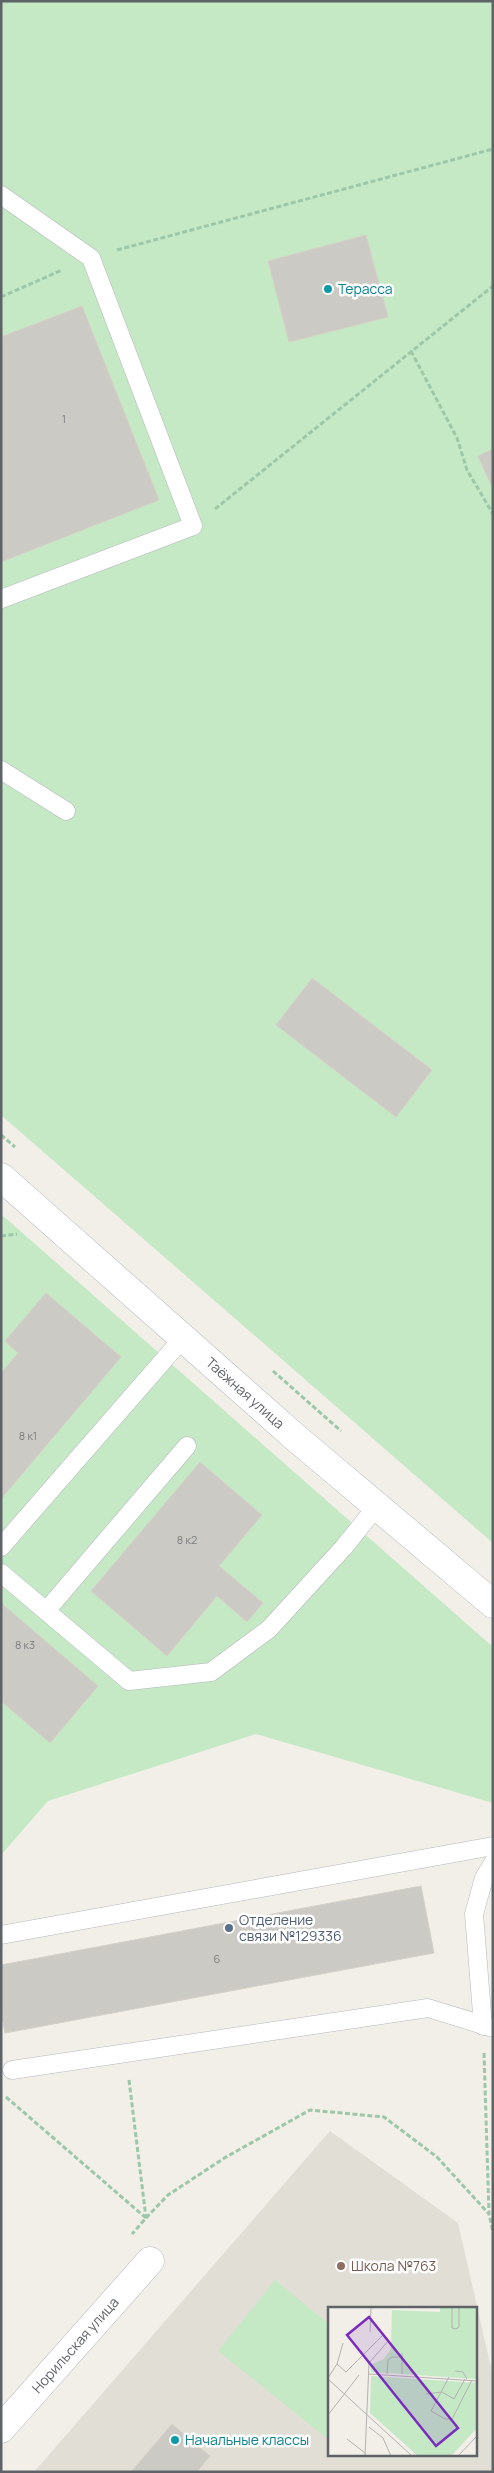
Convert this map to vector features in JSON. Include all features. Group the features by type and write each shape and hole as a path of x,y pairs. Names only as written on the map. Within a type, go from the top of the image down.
{"street":[{"name":"Таёжная улица","path":"1,1176 183,1338 493,1604"},
{"name":"Норильская улица","path":"1,2428 150,2261"}],"lane":[{"path":"1,195 91,258 193,526 1,599"},
{"path":"1,770 66,811"},
{"path":"1,1546 183,1338"},
{"path":"46,1611 187,1446"},
{"path":"1,1573 129,1681 211,1672 269,1629 344,1547 377,1506"},
{"path":"1,1935 493,1846"},
{"path":"12,2070 428,2008 488,2027 474,1914 484,1878 493,1863"}],"path":[{"path":"1,297 91,258 493,150"},
{"path":"193,526 493,286"},
{"path":"411,351 457,438 467,470 493,514"},
{"path":"488,2027 489,2214 493,2232"},
{"path":"125,2053 146,2218"},
{"path":"1,2093 146,2218"},
{"path":"126,2240 168,2195 226,2157 310,2110 384,2116 437,2157 489,2214"}],"shaded area":[{"name":"Школа №763","path":"330,2131 458,2223 493,2376 493,2472 34,2472"}],"green space":[{"path":"1,1 493,1 493,1543 1,1115"},
{"path":"1,1214 493,1647 493,1803 256,1734 48,1801 1,1855"},
{"path":"275,2280 328,2323 328,2439 218,2351"}],"building":[{"name":"Терасса","path":"366,235 388,317 289,342 268,261"},
{"path":"82,306 159,500 1,562 1,337"},
{"path":"493,449 493,484 491,485 478,456"},
{"path":"312,978 432,1070 396,1117 276,1025"},
{"path":"46,1293 121,1357 1,1499 1,1373 18,1353 5,1341"},
{"path":"200,1462 262,1515 219,1566 263,1603 247,1622 217,1596 167,1656 91,1591"},
{"path":"1,1603 98,1686 50,1743 1,1701"},
{"path":"421,1886 434,1953 5,2033 1,2011 1,1965"},
{"name":"Начальные классы","path":"172,2424 210,2456 197,2472 131,2472"}],"place":[{"name":"Терасса","path":"328,289"},
{"name":"Отделение связи №129336","path":"229,1928"},
{"name":"Школа №763","path":"341,2266"},
{"name":"Начальные классы","path":"175,2440"}]}
